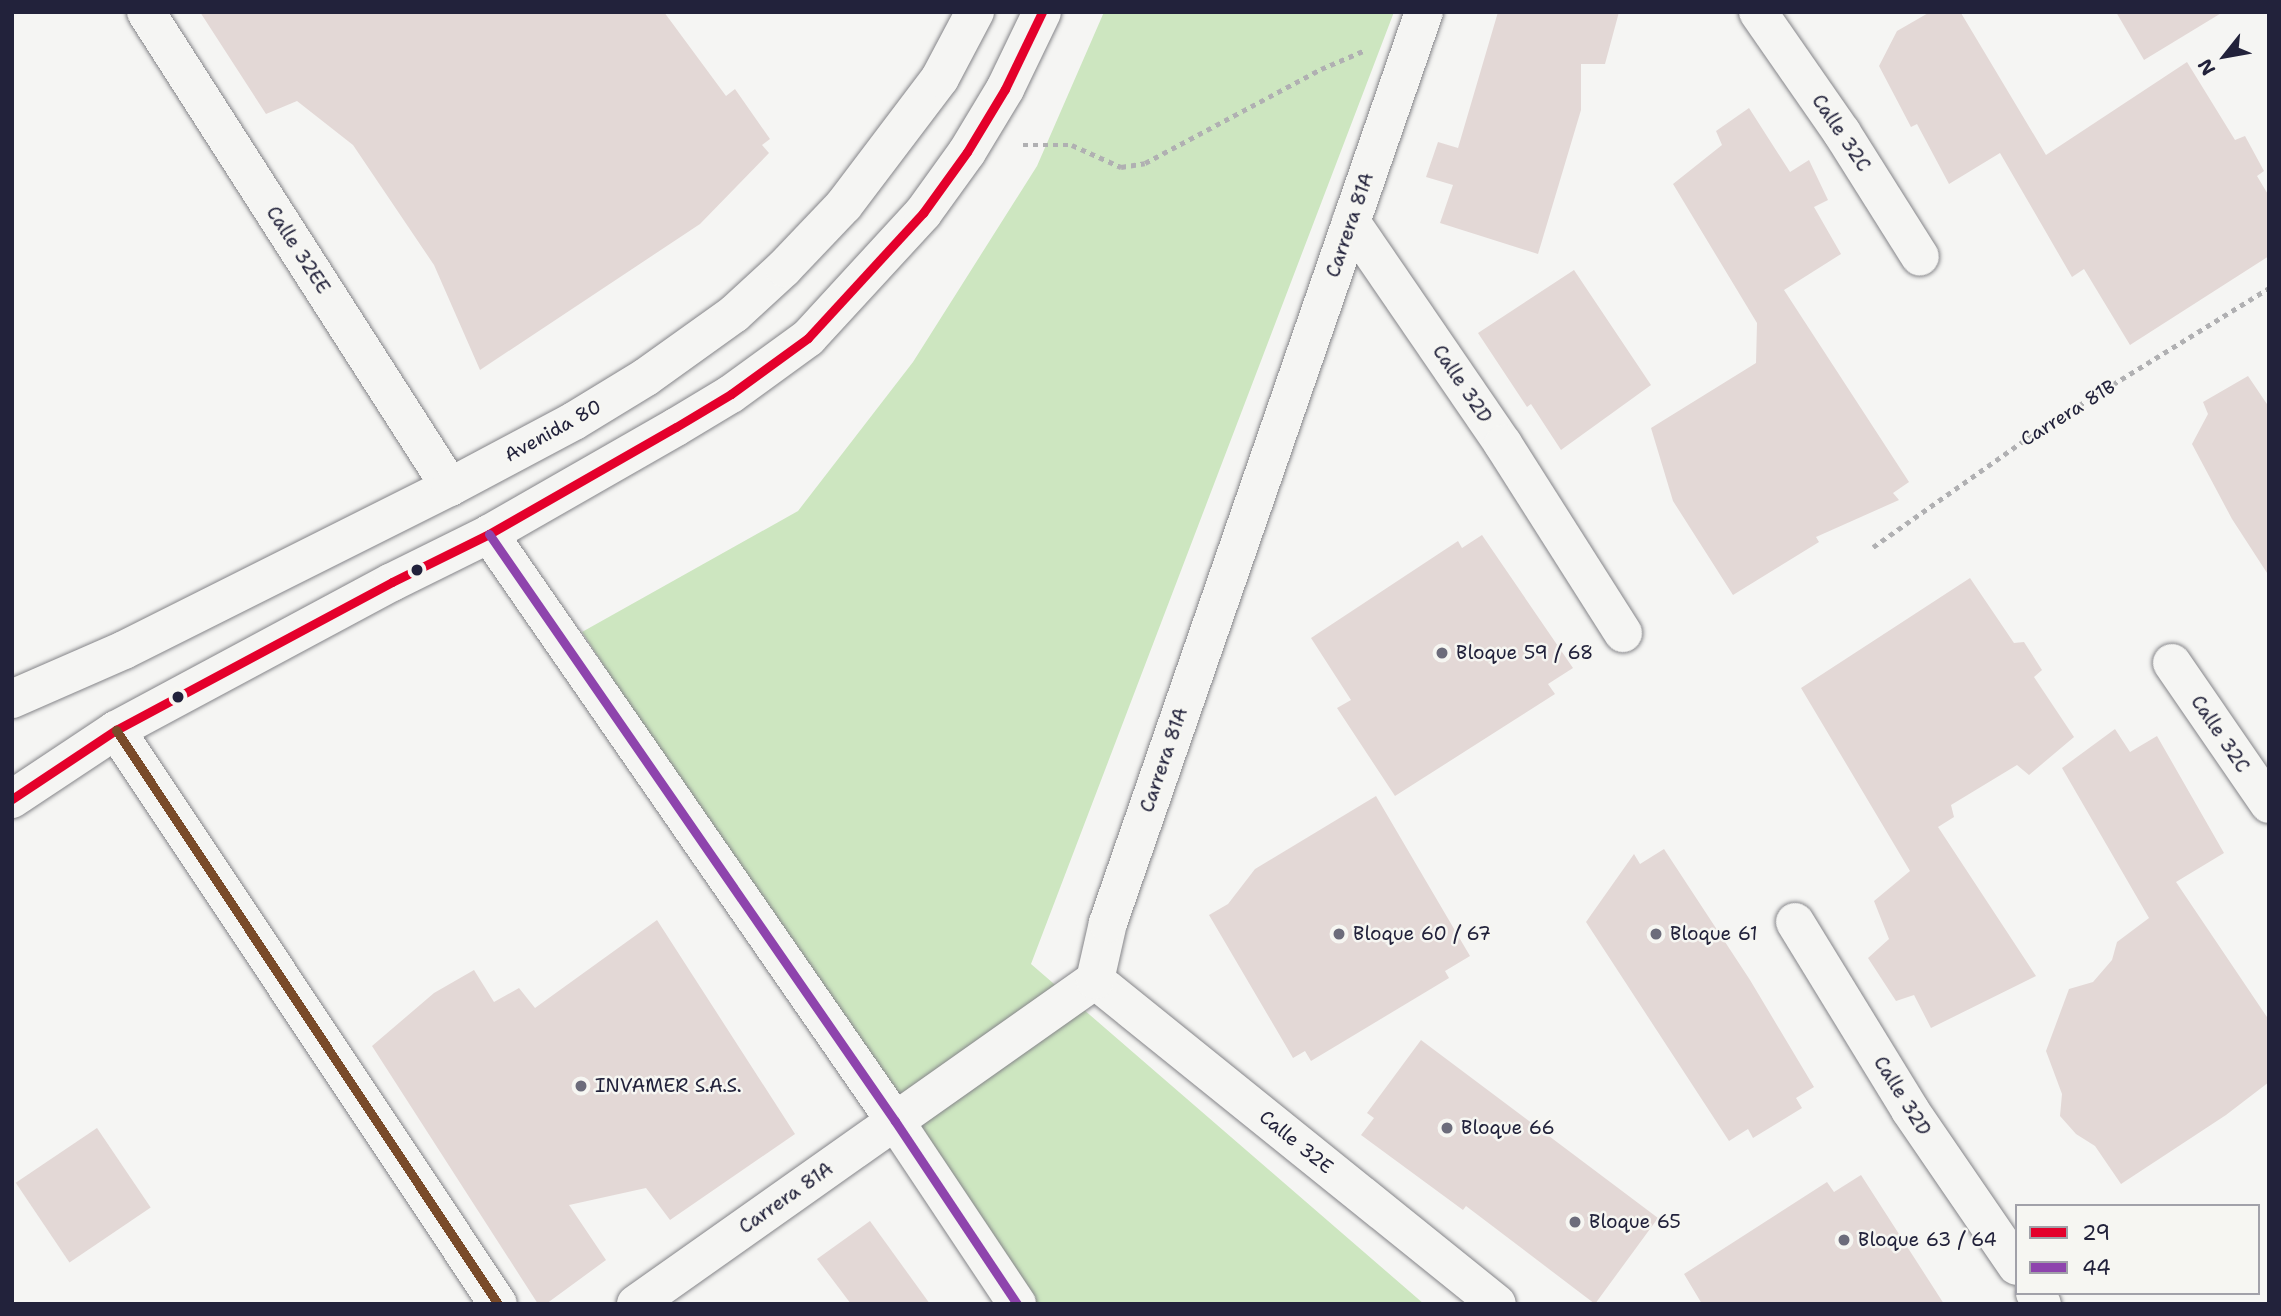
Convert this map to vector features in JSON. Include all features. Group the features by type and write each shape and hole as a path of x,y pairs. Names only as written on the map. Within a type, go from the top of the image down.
{"street":[{"name":"Calle 32EE","path":"146,12 450,487"},
{"name":"Avenida 80","path":"12,699 124,650 450,487 573,421 636,383 744,304 784,268 844,205 940,78 975,12"},
{"path":"12,799 116,730 392,582 489,534 732,394 808,338 931,203 967,152 1005,89 1042,12"},
{"name":"Calle 32C","path":"1758,12 1842,133 1920,257"},
{"name":"Carrera 81A","path":"636,1304 1095,980 1108,923 1422,20"},
{"name":"Calle 32D","path":"1351,222 1503,444 1567,550 1623,633"},
{"path":"489,534 895,1121 1017,1304"},
{"name":"Calle 32C","path":"2172,663 2269,804"},
{"path":"116,730 498,1304"},
{"name":"Calle 32D","path":"1795,922 1910,1110 2015,1263"},
{"name":"Calle 32E","path":"1095,980 1497,1304"}],"path":[{"path":"1011,145 1072,145 1121,167 1146,163 1321,69 1422,20"},
{"name":"Carrera 81B","path":"1873,547 2036,432 2269,288"}],"green space":[{"path":"1104,12 1394,12 1031,964 1424,1304 1022,1304 918,1152 582,632 798,511 913,362 1037,166"}],"building":[{"path":"200,12 664,12 726,96 735,89 770,139 762,145 769,153 700,224 480,370 434,265 353,145 297,101 266,114"},
{"path":"1498,12 1619,12 1605,64 1581,64 1581,110 1538,254 1440,223 1453,185 1426,177 1438,142 1458,148"},
{"path":"1930,12 1961,13 2046,155 2187,62 2235,140 2245,136 2264,171 2257,176 2269,196 2269,256 2130,345 2084,269 2072,277 2000,153 1949,184 1917,124 1911,127 1879,66 1897,31"},
{"path":"2116,12 2223,12 2144,60"},
{"path":"1749,108 1790,172 1809,160 1828,200 1814,207 1841,254 1784,290 1909,482 1893,493 1899,500 1816,537 1819,542 1733,595 1673,501 1651,428 1756,363 1757,323 1673,184 1722,145 1716,131"},
{"path":"1574,270 1651,385 1561,450 1531,404 1527,407 1478,333"},
{"path":"2248,376 2269,407 2269,576 2232,519 2192,444 2208,414 2203,402"},
{"name":"Bloque 59 / 68","path":"1482,535 1573,668 1548,684 1555,694 1395,796 1337,708 1351,700 1311,638 1458,541 1462,548"},
{"path":"1970,578 2014,643 2024,642 2042,670 2034,677 2074,737 2029,775 2017,765 1951,805 1954,817 1938,827 2036,976 1931,1028 1914,995 1896,1001 1868,958 1889,939 1874,901 1910,871 1801,688"},
{"path":"2115,729 2130,752 2157,736 2224,853 2176,882 2269,1020 2269,1082 2226,1115 2121,1184 2095,1146 2076,1134 2060,1116 2062,1094 2046,1051 2069,989 2093,982 2112,960 2117,942 2149,918 2062,768"},
{"name":"Bloque 60 / 67","path":"1376,796 1470,956 1445,971 1449,978 1311,1061 1305,1051 1293,1058 1209,915 1228,904 1255,869"},
{"path":"1664,849 1750,980 1814,1087 1796,1098 1802,1108 1753,1138 1748,1129 1729,1141 1586,922 1634,854 1640,864"},
{"name":"INVAMER S.A.S.","path":"657,920 795,1134 670,1220 646,1188 569,1205 606,1260 546,1304 538,1304 372,1046 434,993 474,970 494,1002 519,988 535,1008"},
{"path":"1421,1040 1658,1218 1595,1304 1466,1206 1463,1210 1361,1135 1374,1118 1367,1113"},
{"path":"97,1128 151,1208 69,1262 16,1183"},
{"name":"Bloque 63 / 64","path":"1861,1175 1944,1304 1702,1304 1684,1274 1827,1182 1834,1192"},
{"path":"870,1221 930,1304 851,1304 817,1259"}],"transit line":[{"name":"29","path":"12,799 116,730 392,582 489,534 676,427 731,394 808,338 923,213 967,152 1005,89 1042,12"},
{"name":"44","path":"489,534 895,1121 1017,1304"},
{"path":"116,730 498,1304"}],"place":[{"name":"Bloque 59 / 68","path":"1442,653"},
{"name":"Bloque 60 / 67","path":"1339,934"},
{"name":"Bloque 61","path":"1656,934"},
{"name":"INVAMER S.A.S.","path":"581,1086"},
{"name":"Bloque 66","path":"1447,1128"},
{"name":"Bloque 65","path":"1575,1222"},
{"name":"Bloque 63 / 64","path":"1844,1240"}]}
